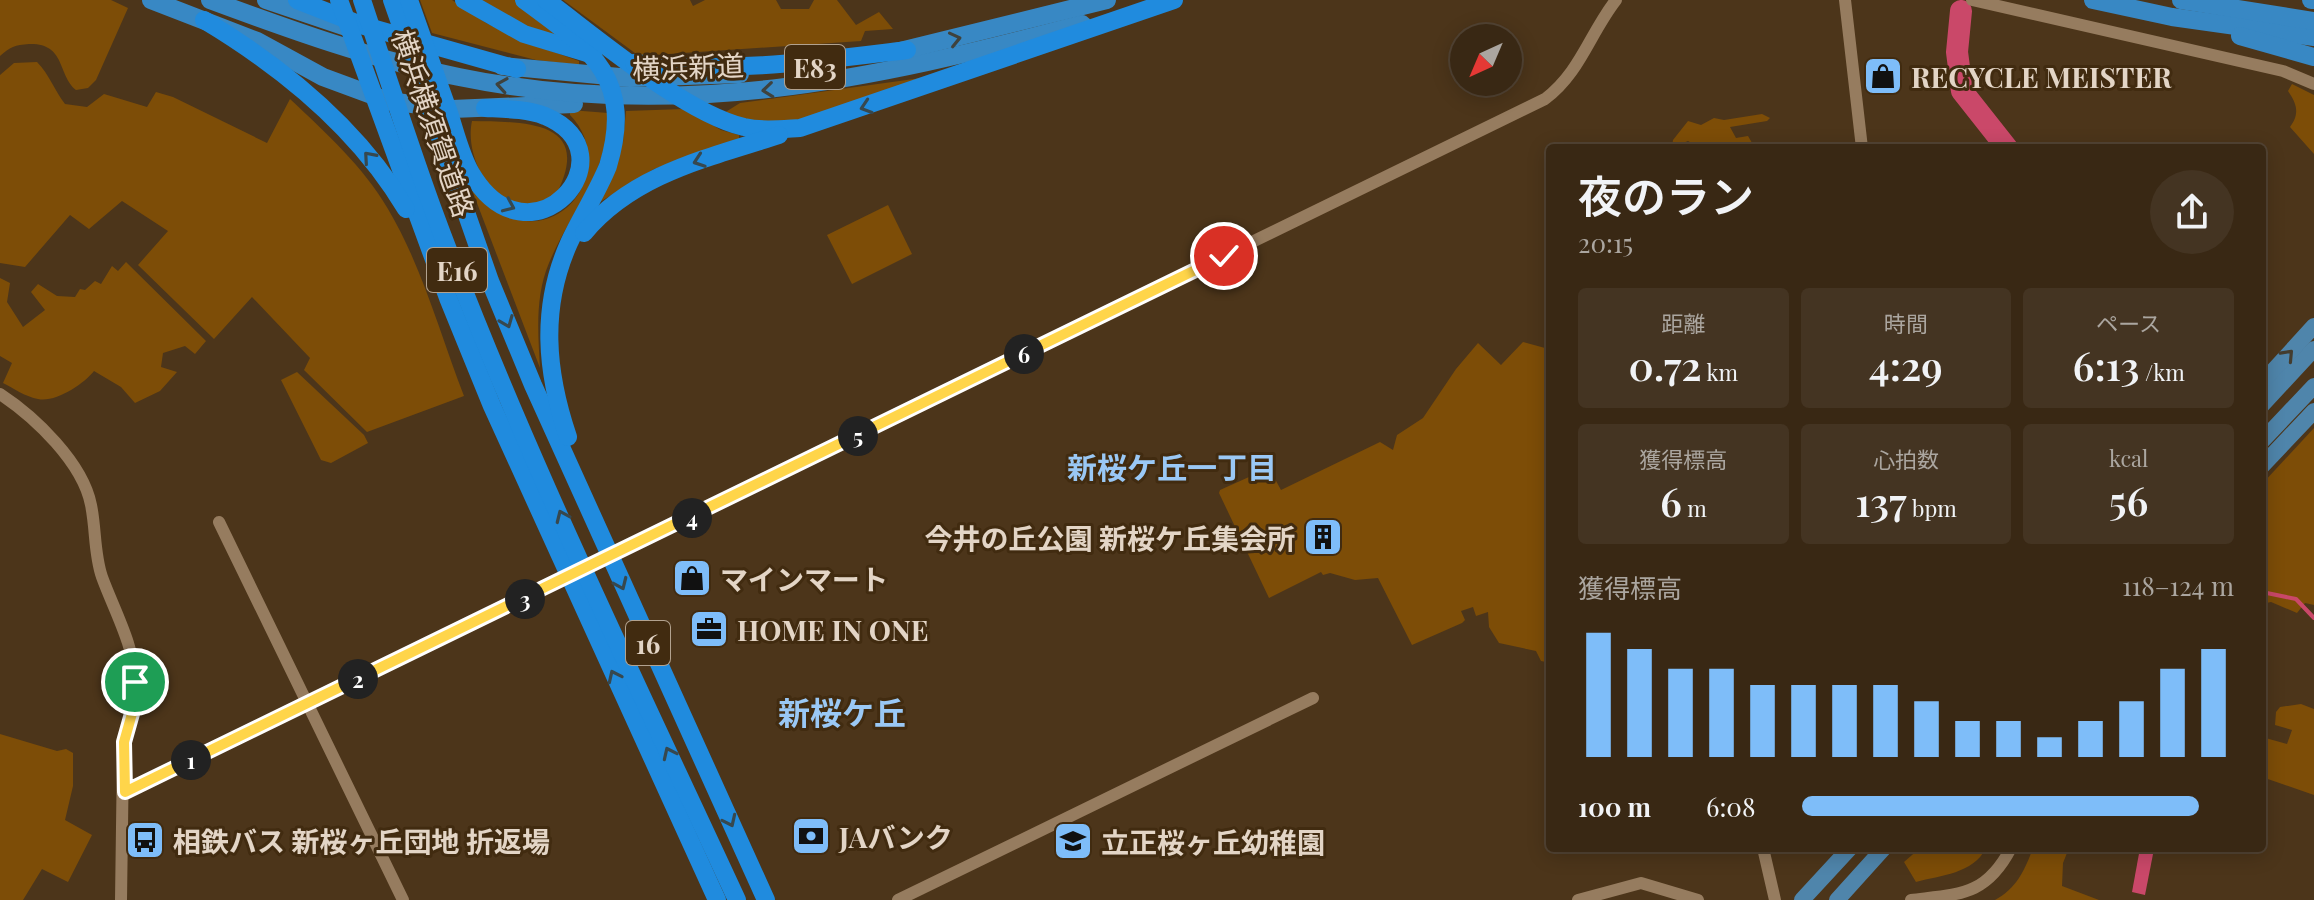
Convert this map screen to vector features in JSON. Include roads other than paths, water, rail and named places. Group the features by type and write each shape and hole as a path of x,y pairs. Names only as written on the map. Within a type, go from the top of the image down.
{"highway":[{"path":"151,0 257,41 323,77 388,101 452,109 692,96"},
{"name":"横浜新道","path":"210,0 329,41 458,77 590,95 692,96 815,85 912,67 1173,0"},
{"name":"横浜新道","path":"266,0 417,48 517,69 630,78 690,77 816,66 907,50 1107,0"},
{"path":"297,0 361,25 517,69"},
{"path":"339,0 448,298 535,500 717,900"},
{"name":"横浜横須賀道路","path":"362,0 433,208 510,397"},
{"name":"横浜横須賀道路","path":"392,0 440,145 490,281 533,385"},
{"path":"409,0 471,173 481,185 512,209 534,213 557,206 573,189 581,159 568,132 553,120 536,113 485,108"},
{"path":"464,0 524,34 572,51 656,66 757,66 907,50"},
{"path":"524,0 582,43 607,75 617,109 614,148 608,166 558,269 549,311 547,344 551,375 589,512"},
{"path":"546,0 670,90 726,121 760,130 800,128"},
{"path":"558,269 595,220 625,194 694,162 1173,0"},
{"path":"2093,0 2314,21"},
{"path":"2176,8 2314,37"},
{"path":"2176,8 2314,57"},
{"path":"204,20 259,52 343,127 396,192 448,298"},
{"path":"433,208 535,500"},
{"name":"16","path":"533,385 766,900"},
{"name":"16","path":"510,397 737,900"}],"main road":[{"path":"2266,379 2314,326"},
{"path":"2266,401 2314,349"},
{"path":"2266,437 2314,386"},
{"path":"2266,462 2314,411"},
{"path":"1802,900 1846,852"},
{"path":"1837,900 1881,852"}],"street":[{"path":"125,792 1545,99 1572,74 1601,18 1616,0"},
{"path":"1845,0 1862,144"},
{"path":"1975,1 2283,71 2314,84"},
{"path":"0,394 32,419 73,465 88,492 97,561 132,662 135,682 133,710 124,742 121,900"},
{"path":"219,522 403,900"},
{"path":"898,900 1313,698"},
{"path":"1764,852 1775,900"},
{"path":"1911,900 1964,893 1995,875 2009,852"},
{"path":"1578,900 1641,883 1698,900"}],"waterway":[{"path":"1961,11 1957,52 1962,91 2004,144"},
{"path":"2266,593 2296,599 2314,618"}],"place":[{"name":"RECYCLE MEISTER","path":"1883,76"},
{"name":"今井の丘公園 新桜ケ丘集会所","path":"1323,537"},
{"name":"マインマート","path":"692,578"},
{"name":"HOME IN ONE","path":"709,629"},
{"name":"JAバンク","path":"811,836"},
{"name":"相鉄バス 新桜ヶ丘団地 折返場","path":"145,840"},
{"name":"立正桜ヶ丘幼稚園","path":"1073,841"}],"district":[{"name":"新桜ケ丘一丁目","path":"1172,467"},
{"name":"新桜ケ丘","path":"842,711"}]}
